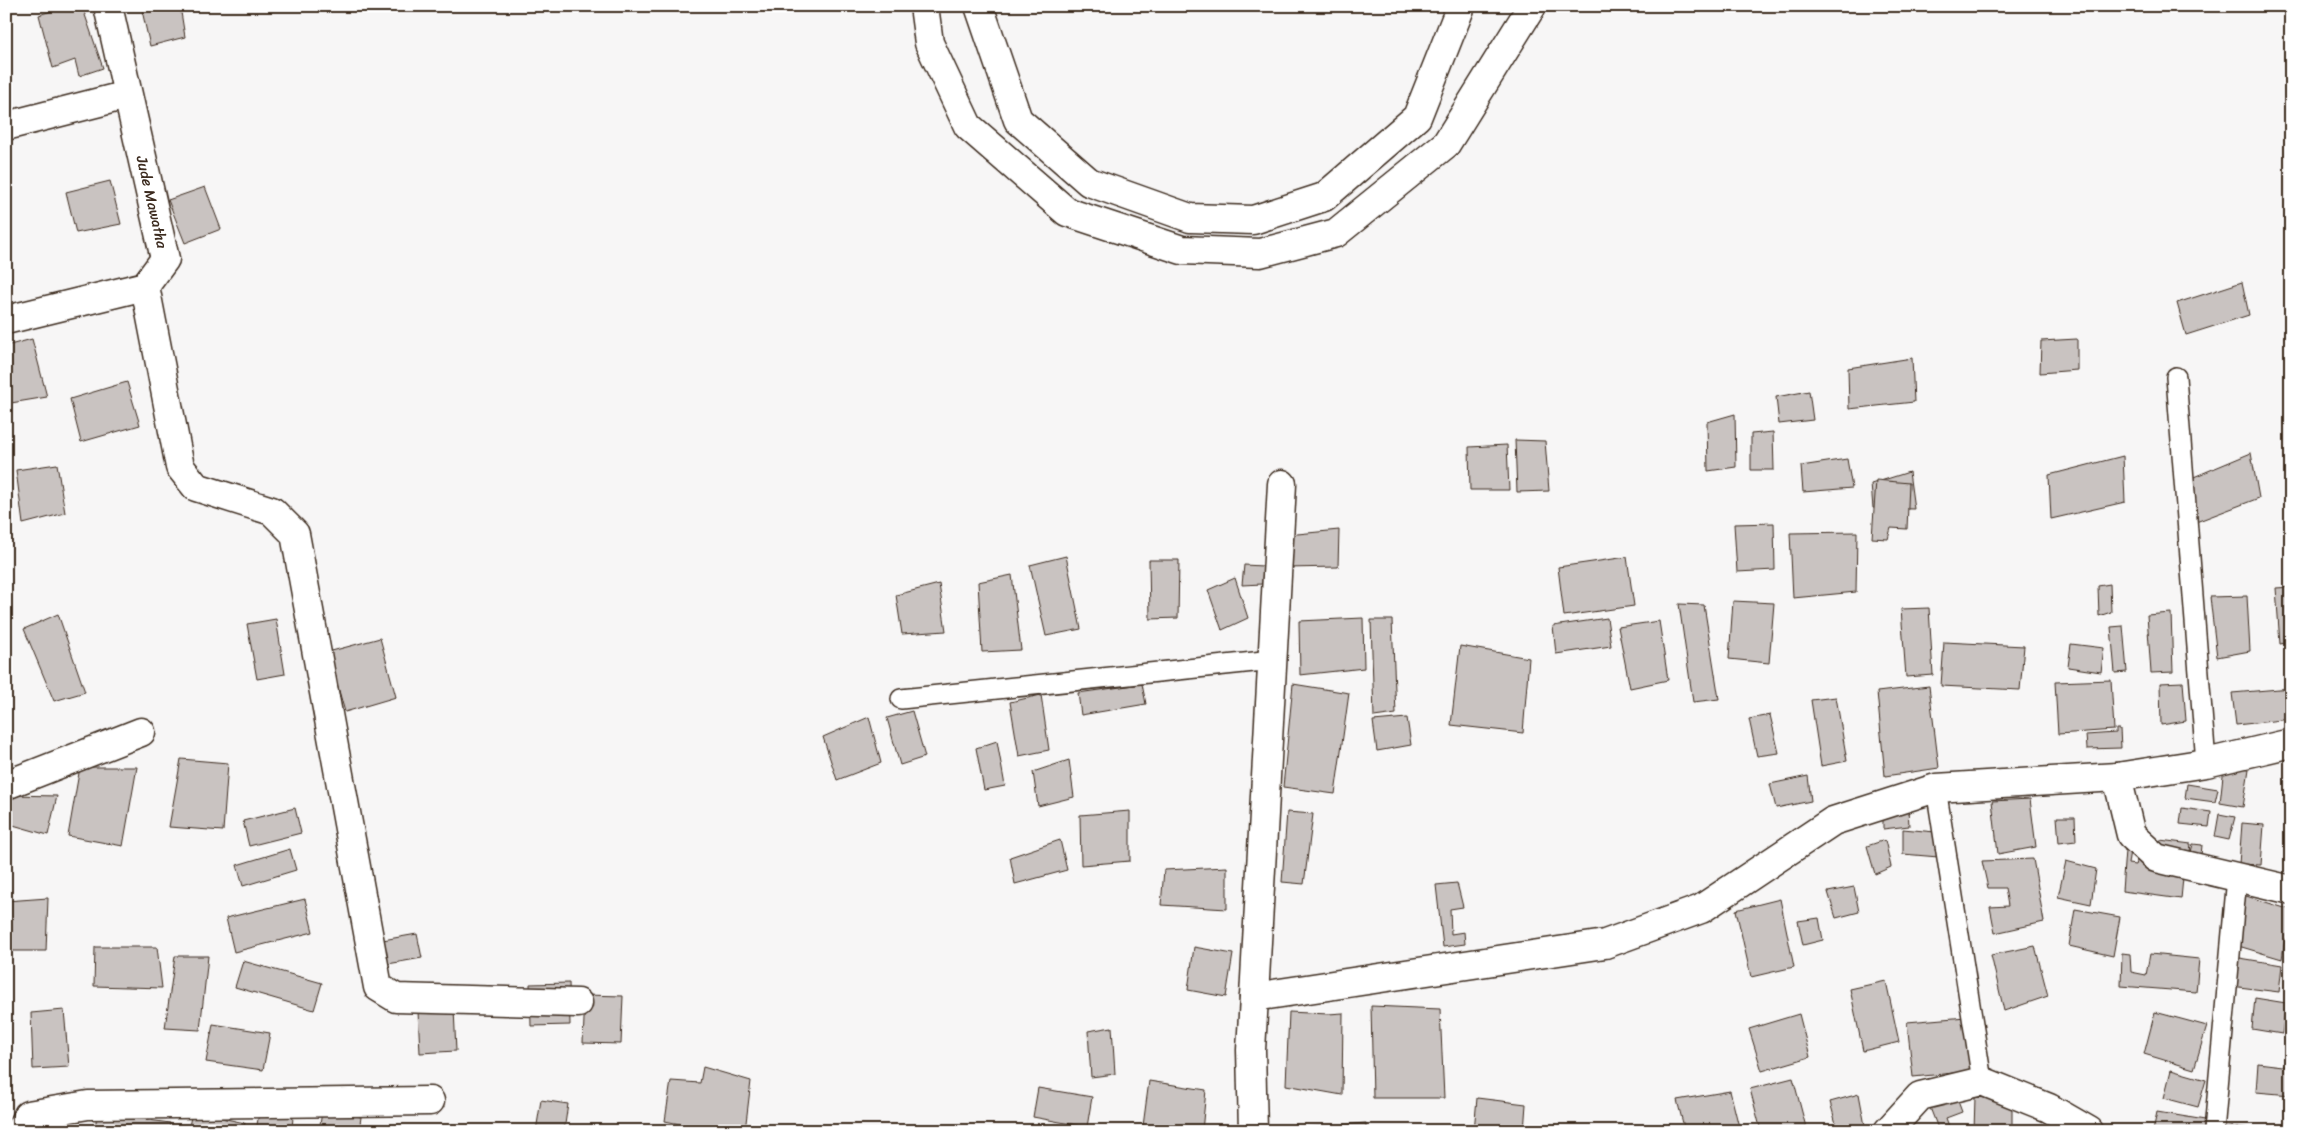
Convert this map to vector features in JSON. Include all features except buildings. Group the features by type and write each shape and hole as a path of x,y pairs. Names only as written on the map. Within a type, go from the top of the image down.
{"main road":[{"name":"Jude Mawatha","path":"108,6 165,259 145,286"},
{"path":"924,6 929,43 968,126 1068,212 1182,250 1260,253 1336,233 1446,144 1532,6"},
{"path":"980,12 1018,120 1089,182 1190,218 1253,220 1324,197 1417,116 1461,6"},
{"path":"6,126 127,94"},
{"path":"6,320 145,286 180,467 196,486 272,511 296,534 378,987 396,998 578,1002"},
{"path":"1253,1131 1251,1050 1282,484"},
{"path":"6,785 141,732"},
{"path":"1254,997 1605,944 1701,909 1833,821 1936,788 2116,778 2206,763 2291,743"},
{"path":"2116,778 2131,835 2156,858 2291,890"},
{"path":"1888,1131 1920,1096 1982,1081 2048,1108 2089,1131"},
{"path":"19,1131 28,1115 88,1105 430,1101"}],"lane":[{"path":"2176,377 2206,763"},
{"path":"901,699 1273,660"},
{"path":"1936,788 1982,1081"},
{"path":"2214,1131 2238,877"}]}
